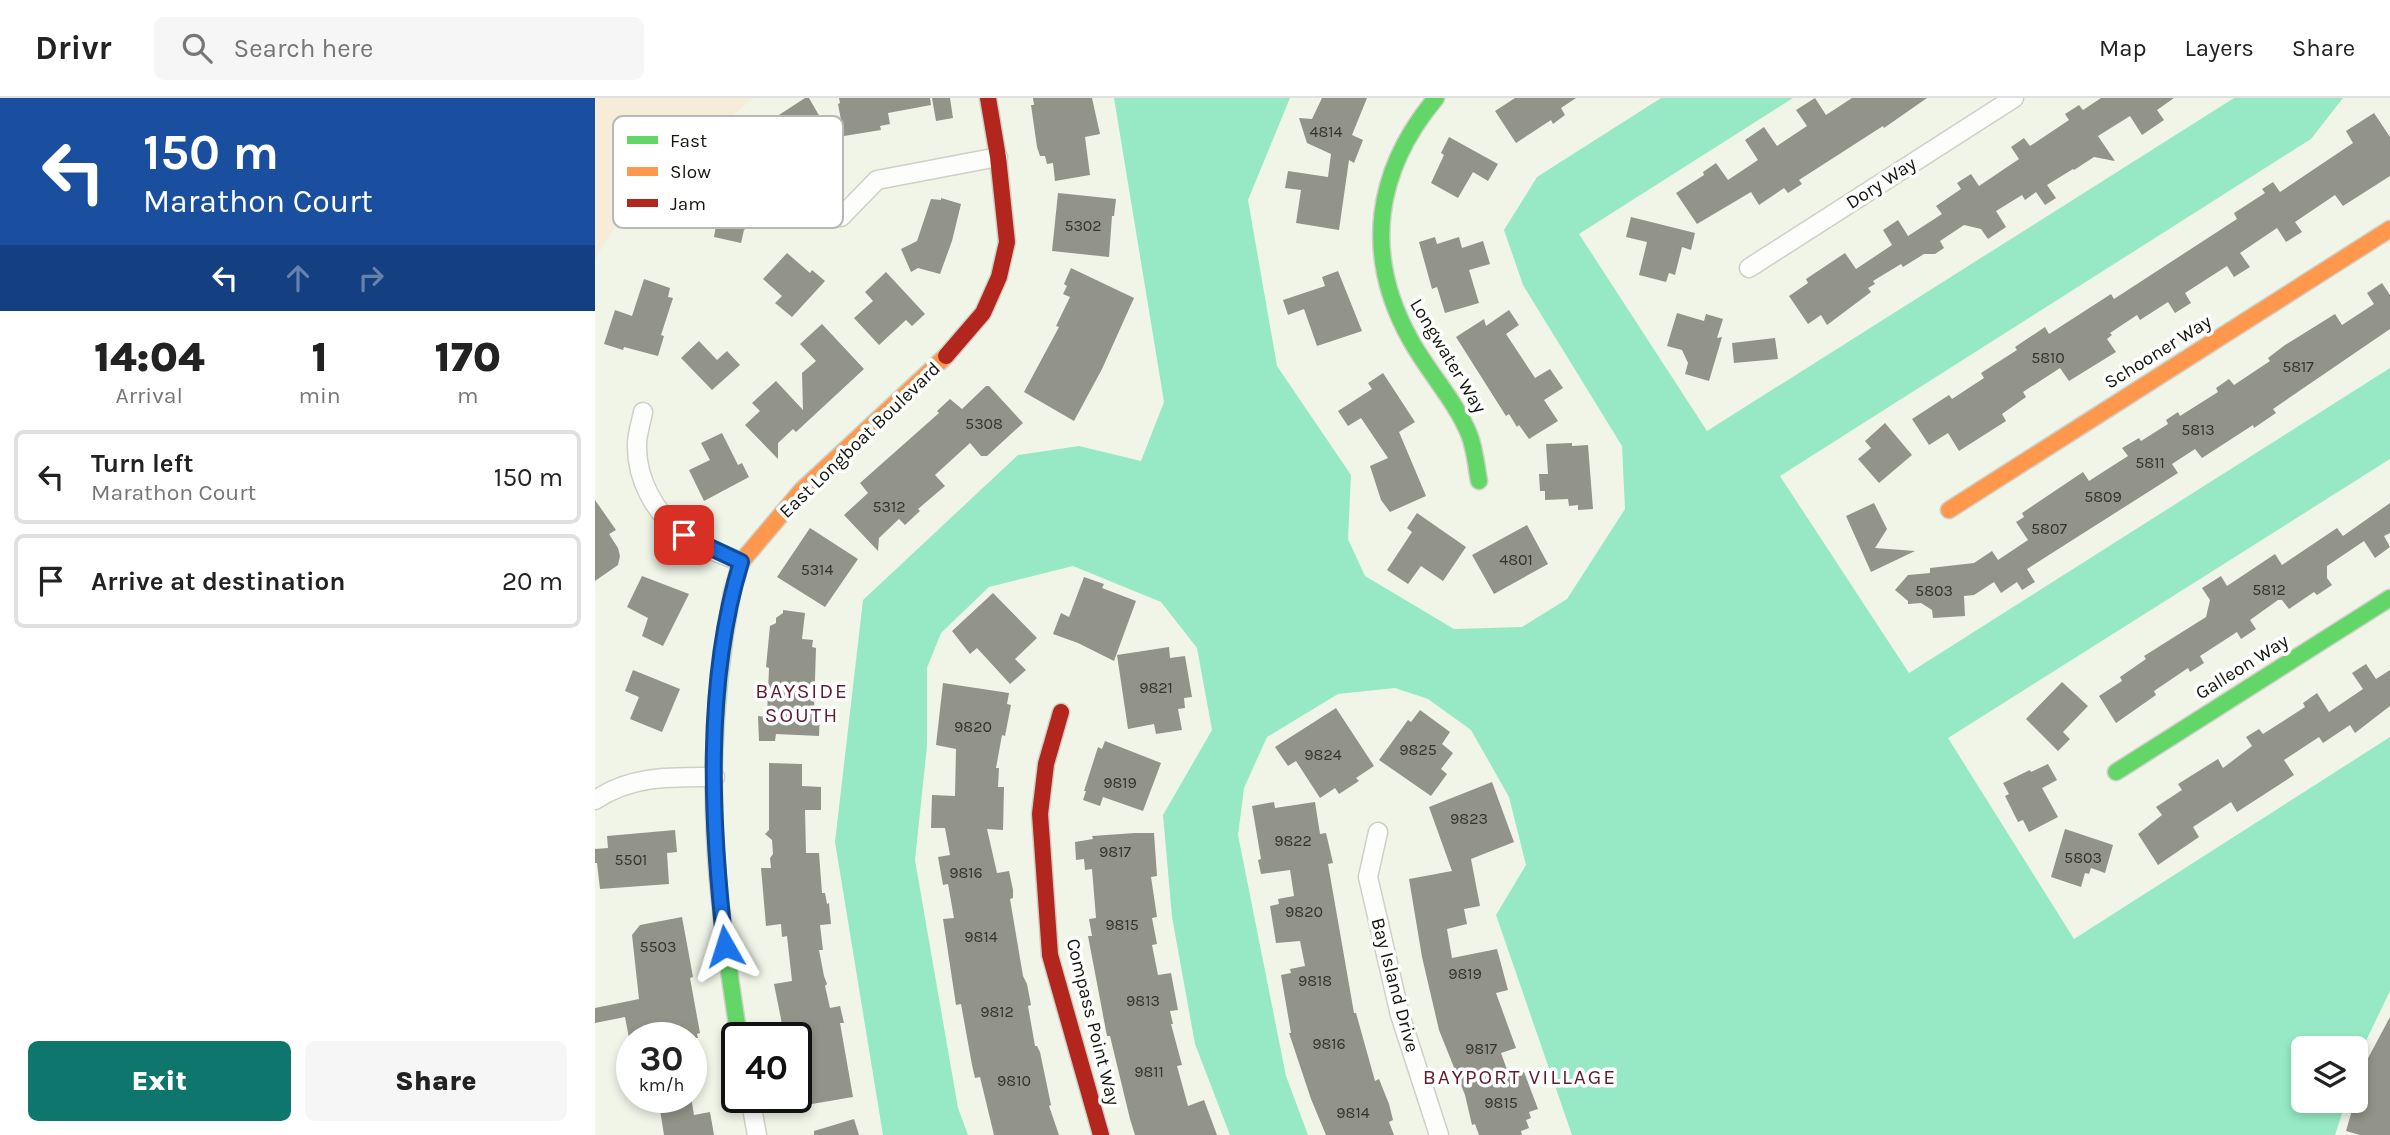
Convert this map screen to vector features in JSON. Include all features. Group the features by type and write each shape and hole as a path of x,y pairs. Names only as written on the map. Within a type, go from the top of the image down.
{"street":[{"name":"East Longboat Boulevard","path":"736,1022 715,837 715,777 723,641 733,590 741,562 802,490 957,346 983,313 999,277 1007,242 998,157 988,98"},
{"name":"Longwater Way","path":"1436,98 1409,134 1389,177 1383,202 1381,251 1392,302 1404,328 1468,431 1479,481"},
{"name":"Dory Way","path":"1749,268 2014,98"},
{"path":"843,215 877,180 998,157"},
{"name":"Schooner Way","path":"1949,510 2390,229"},
{"path":"643,412 637,442 638,458 649,495 659,511 684,535 741,562"},
{"name":"Galleon Way","path":"2116,772 2390,598"},
{"name":"Compass Point Way","path":"1061,712 1047,764 1040,814 1050,955 1101,1135"},
{"path":"595,800 607,792 639,780 715,777"},
{"name":"Bay Island Drive","path":"1377,832 1368,877 1400,1015 1439,1135"},
{"path":"753,1113 757,1135"}],"shaded area":[{"path":"595,98 754,98 731,116 613,116 614,228 595,259"},
{"path":"1114,98 1290,98 1248,200 1277,366 1351,475 1348,539 1365,576 1454,629 1522,627 1567,599 1625,509 1622,446 1523,285 1504,230 1537,177 1661,98 1793,98 1579,234 1707,431 2234,98 2343,98 2311,139 1780,476 1909,673 2390,368 2390,459 1948,738 2074,939 2390,737 2390,991 2368,1037 2291,1036 2291,1113 2342,1113 2335,1135 1572,1135 1496,915 1526,865 1509,797 1471,730 1428,699 1395,688 1338,694 1267,737 1244,788 1238,835 1286,1076 1308,1135 1230,1135 1195,1044 1172,917 1163,815 1212,730 1197,648 1161,602 1073,566 989,587 941,633 927,668 927,746 915,860 958,1108 968,1135 883,1135 835,842 863,600 1018,455 1079,446 1141,461 1164,402"}],"building":[{"path":"809,98 819,116 777,116"},
{"path":"839,98 930,98 931,105 888,113 890,124 880,126 881,130 844,136 843,116 840,116 838,104"},
{"path":"932,98 950,98 953,118 936,121"},
{"path":"1033,98 1092,98 1100,134 1085,137 1090,175 1055,181 1053,163 1047,164 1045,156 1040,156 1037,147 1031,105 1034,105"},
{"path":"1322,98 1367,98 1352,135 1363,140 1354,163 1349,160 1339,230 1296,223 1301,190 1285,188 1288,171 1328,177 1331,154 1307,143 1299,118 1312,119"},
{"path":"1515,98 1576,98 1561,108 1565,115 1553,124 1551,120 1516,143 1495,111"},
{"path":"1815,98 1826,115 1852,98 1927,98 1799,180 1802,184 1788,193 1784,188 1759,205 1751,192 1697,224 1676,193 1704,175 1703,172 1716,163 1728,180 1758,160 1745,140 1764,127 1777,146 1807,126 1796,110"},
{"path":"2101,98 2174,98 2157,110 2164,120 2142,135 2130,116 2098,136 2115,161 2094,157 2047,185 2056,198 2045,205 2036,192 2025,200 2022,195 1996,211 2006,227 1988,239 1981,229 1964,225 1940,241 1944,248 1935,254 1924,254 1903,267 1901,264 1873,281 1875,284 1868,288 1871,292 1827,325 1821,315 1808,324 1789,296 1808,283 1806,279 1845,253 1856,269 1892,245 1883,230 1898,220 1908,236 1942,214 1936,206 1961,189 1957,183 1971,174 1979,186 2019,159 2011,147 2024,138 2030,146 2069,120 2065,114 2079,105 2083,110"},
{"path":"2374,113 2390,137 2390,176 2343,206 2335,195 2295,222 2302,232 2286,242 2277,228 2240,253 2250,267 2234,277 2227,266 2185,293 2191,303 2175,313 2168,302 2140,320 2137,315 2110,333 2112,335 2107,339 2116,352 2069,381 2060,368 2023,392 2026,397 2002,414 2006,421 1959,451 1948,433 1929,445 1912,419 1949,395 1952,399 1984,378 1981,373 2017,350 2015,347 2045,327 2049,334 2111,294 2114,299 2237,219 2234,213 2265,193 2262,189 2273,182 2280,192 2353,143 2346,131"},
{"path":"1449,137 1498,164 1488,181 1473,172 1458,198 1431,183"},
{"path":"1058,193 1116,199 1109,257 1052,251"},
{"path":"941,198 961,204 940,274 918,268 911,272 901,249 917,241 931,199"},
{"path":"1631,217 1695,233 1691,250 1682,247 1675,275 1669,273 1666,282 1639,275 1647,242 1626,237"},
{"path":"716,228 746,228 741,243 714,237"},
{"path":"1435,237 1437,244 1459,237 1462,248 1483,241 1490,264 1469,270 1479,303 1445,313 1437,287 1432,289 1419,242"},
{"path":"787,253 810,273 812,270 825,281 792,317 775,303 782,296 763,279"},
{"path":"1071,268 1134,298 1102,369 1074,421 1024,392 1059,327 1056,326 1070,297 1063,294"},
{"path":"1338,271 1362,331 1317,346 1304,309 1288,315 1283,300 1325,286 1322,277"},
{"path":"886,272 925,314 912,326 906,320 879,345 854,318 873,301 865,292"},
{"path":"644,279 670,288 668,297 673,298 661,335 664,336 658,356 604,344 615,310 632,316"},
{"path":"2382,283 2390,295 2390,329 2273,409 2276,413 2254,428 2253,425 2202,458 2195,449 2172,464 2178,473 2027,569 2035,582 2022,590 2017,582 2001,593 1994,582 1974,595 1964,596 1965,616 1933,618 1932,610 1921,603 1908,604 1895,590 1908,575 1930,573 1930,568 1974,563 1992,551 1998,560 2028,540 2016,522 2024,517 2022,513 2083,472 2089,481 2128,456 2122,448 2139,438 2141,441 2168,424 2166,420 2178,412 2180,416 2218,392 2216,388 2229,379 2234,385 2270,361 2268,358 2285,345 2335,314 2342,325 2374,304 2367,293"},
{"path":"1509,310 1519,325 1506,334 1535,378 1550,369 1563,388 1544,400 1558,421 1529,439 1509,414 1506,416 1456,337 1484,319 1486,326"},
{"path":"1677,313 1704,321 1706,314 1723,319 1717,338 1722,337 1709,381 1685,374 1688,363 1682,350 1667,346"},
{"path":"822,324 864,369 796,432 793,429 778,443 778,459 745,425 760,411 752,403 776,381 803,410 802,373 816,361 800,344"},
{"path":"1775,338 1778,359 1734,363 1732,343"},
{"path":"699,341 717,360 727,351 740,365 712,390 681,358"},
{"path":"1383,373 1415,422 1399,432 1426,496 1390,512 1381,500 1370,466 1388,458 1361,418 1348,426 1338,411 1372,389 1368,383"},
{"path":"989,386 1023,423 987,456 981,456 970,443 935,475 945,486 918,509 920,511 905,525 899,519 879,538 878,551 844,515 868,493 860,483 939,413 937,411 950,399 962,409"},
{"path":"1885,423 1912,455 1879,483 1858,459 1871,448 1865,441"},
{"path":"722,433 738,465 742,463 749,477 704,501 689,470 710,460 701,443"},
{"path":"1572,443 1572,446 1588,445 1593,509 1578,510 1578,505 1569,506 1568,499 1545,500 1545,491 1540,491 1539,474 1548,474 1546,444"},
{"path":"595,500 616,530 609,534 620,556 618,565 595,581"},
{"path":"1874,503 1887,529 1875,548 1915,551 1871,572 1846,516"},
{"path":"2390,503 2390,533 2384,536 2390,547 2375,558 2364,541 2327,566 2327,578 2332,585 2317,595 2314,592 2289,609 2282,600 2278,600 2250,620 2256,629 2241,639 2237,632 2200,656 2204,663 2190,672 2188,668 2154,691 2156,695 2116,723 2099,696 2122,681 2120,677 2146,659 2144,656 2206,617 2210,600 2202,588 2221,576 2227,586 2275,554 2282,565 2337,528 2343,536"},
{"path":"1417,513 1466,547 1443,581 1421,566 1408,584 1387,570 1412,532 1407,528"},
{"path":"1527,525 1548,564 1494,594 1472,555"},
{"path":"810,528 858,559 825,607 777,577"},
{"path":"642,576 689,594 663,646 642,636 648,618 627,607"},
{"path":"1084,577 1104,584 1102,588 1136,601 1114,661 1053,634 1061,613 1069,617"},
{"path":"993,593 1037,638 1015,659 1026,670 1010,684 977,648 970,654 952,631"},
{"path":"783,610 805,613 802,639 813,640 812,647 816,648 814,711 820,711 819,736 776,734 775,741 759,741 758,716 767,717 769,668 766,667 770,626 776,623 776,618"},
{"path":"1169,647 1170,658 1185,656 1192,697 1184,698 1185,708 1178,709 1182,730 1156,734 1154,724 1128,729 1117,655"},
{"path":"2366,664 2376,679 2390,670 2390,706 2355,733 2350,725 2323,743 2319,737 2284,760 2294,775 2237,812 2231,802 2193,827 2199,837 2158,865 2138,834 2162,815 2156,807 2182,790 2178,784 2218,759 2223,768 2252,746 2246,737 2259,729 2263,734 2305,707 2303,703 2317,693 2329,712 2363,689 2352,673"},
{"path":"633,670 680,689 662,732 630,719 639,697 625,691"},
{"path":"2062,682 2088,706 2063,732 2070,739 2058,751 2026,719"},
{"path":"943,683 1009,693 1007,704 1011,705 996,768 999,768 998,787 1004,787 1003,830 987,829 997,873 1009,871 1013,890 1013,898 1010,899 1023,976 1031,1005 1028,1006 1035,1046 1040,1052 1051,1105 1049,1106 1059,1135 994,1135 980,1077 975,1078 961,1004 956,1005 943,919 954,918 948,884 943,885 938,857 950,855 945,828 931,828 932,795 955,796 956,749 936,745"},
{"path":"1336,708 1374,766 1356,778 1359,781 1339,794 1335,788 1320,798 1296,761 1288,766 1275,747"},
{"path":"1420,710 1450,732 1442,744 1453,753 1441,769 1447,774 1431,796 1379,760 1408,720 1411,722"},
{"path":"1105,741 1161,763 1143,811 1103,797 1100,806 1083,800 1098,747 1102,749"},
{"path":"769,763 802,764 802,786 821,787 821,810 805,810 806,853 819,853 822,893 825,893 827,904 829,903 831,924 820,925 823,950 819,950 830,1008 840,1006 844,1023 840,1023 853,1097 812,1104 812,1022 782,1022 774,984 792,981 787,936 782,937 781,924 766,926 761,868 771,868 772,840 765,834 769,830"},
{"path":"2048,764 2057,780 2042,788 2058,817 2029,832 2023,820 2018,822 2005,796 2009,794 2003,783"},
{"path":"1492,782 1514,842 1471,859 1480,906 1464,909 1467,924 1447,929 1452,958 1497,949 1508,990 1496,993 1516,1048 1501,1053 1510,1078 1524,1072 1538,1109 1529,1112 1531,1118 1526,1120 1529,1128 1521,1131 1522,1135 1479,1135 1475,1124 1472,1125 1465,1095 1439,1030 1422,957 1409,879 1452,871 1429,807"},
{"path":"1274,802 1275,808 1315,802 1320,834 1326,833 1333,863 1328,864 1354,1013 1375,1081 1379,1079 1389,1104 1393,1120 1389,1122 1394,1135 1326,1135 1311,1099 1289,1033 1281,975 1291,973 1290,969 1305,966 1300,941 1276,943 1270,906 1279,904 1278,899 1294,896 1290,870 1261,874 1258,860 1261,859 1252,806"},
{"path":"2065,829 2113,845 2105,873 2091,868 2089,874 2085,873 2081,887 2051,877"},
{"path":"675,830 677,852 667,853 669,884 600,889 595,849 608,848 607,836"},
{"path":"1154,833 1157,876 1151,877 1157,917 1152,918 1157,944 1152,945 1158,975 1171,973 1178,1010 1170,1011 1171,1024 1182,1065 1177,1066 1188,1106 1204,1100 1217,1135 1135,1135 1110,1036 1107,1036 1088,936 1092,936 1089,919 1096,918 1092,869 1085,870 1084,859 1076,860 1075,842 1093,839 1092,836"},
{"path":"682,917 698,1022 626,1022 625,1017 595,1023 595,1008 639,999 632,935 640,925"},
{"path":"2390,1017 2390,1135 2360,1135 2346,1131 2351,1113 2368,1113 2368,1058"},
{"path":"710,1112 714,1135 664,1135 661,1113 694,1115"},
{"path":"854,1119 859,1135 814,1135 814,1131"}],"traffic: fast":[{"path":"1436,98 1415,126 1400,154 1389,184 1381,245 1395,307 1410,339 1469,434 1479,481"},
{"path":"732,593 722,653 716,715 714,807 721,912 737,1022"},
{"path":"2116,772 2390,598"}],"traffic: slow":[{"path":"1949,510 2390,229"},
{"path":"732,593 741,562 802,490 946,356"}],"traffic: jam":[{"path":"946,356 983,313 999,277 1007,242 998,157 988,98"},
{"path":"1061,712 1046,764 1040,814 1050,955 1101,1135"}],"district":[{"name":"BAYSIDE SOUTH","path":"802,703"},
{"name":"BAYPORT VILLAGE","path":"1520,1077"}],"route":[{"path":"684,535 741,562 723,641 716,734 715,837 725,946"}]}
